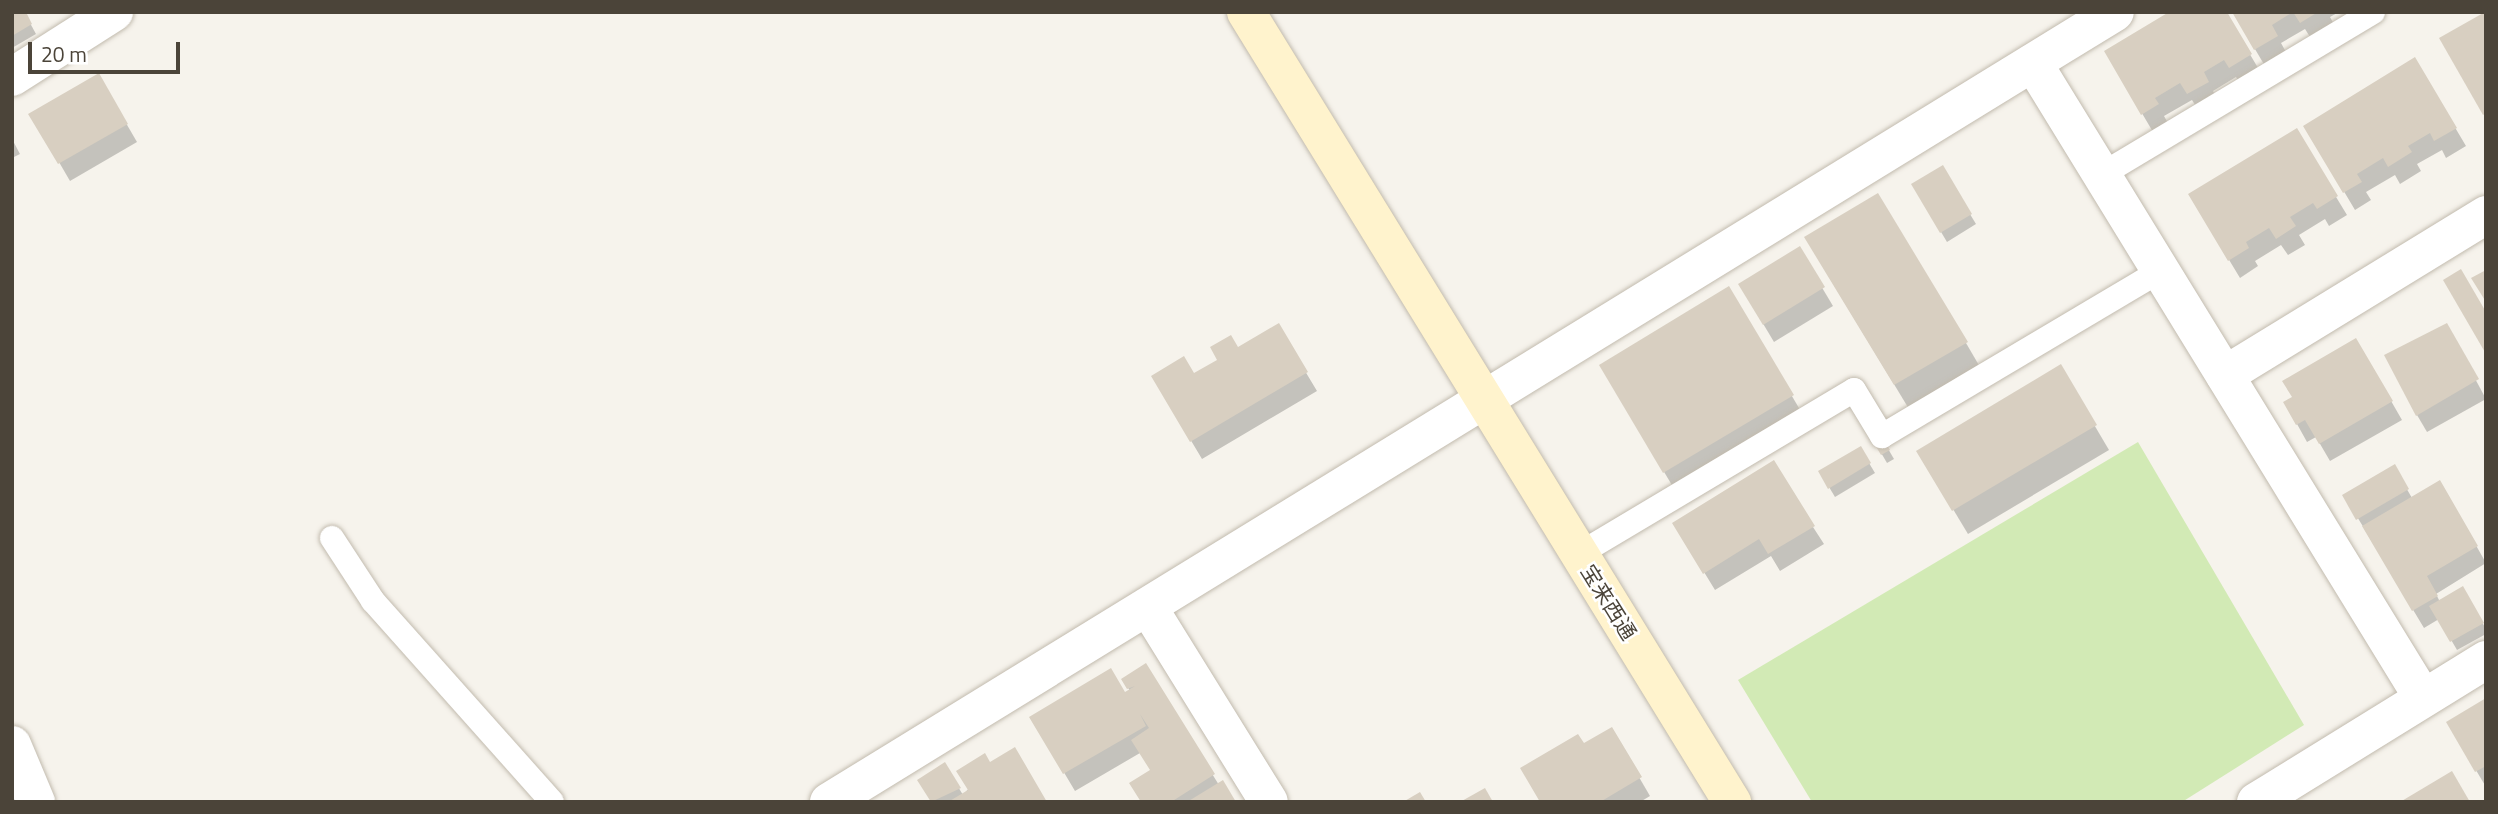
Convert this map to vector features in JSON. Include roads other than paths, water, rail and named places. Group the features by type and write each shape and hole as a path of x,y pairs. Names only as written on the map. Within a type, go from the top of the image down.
{"street":[{"path":"12,77 114,12"},
{"name":"宝来西通","path":"1246,12 1732,802"},
{"path":"829,802 1486,402 2115,12"},
{"path":"2032,63 2423,698"},
{"path":"2225,375 2486,215"},
{"path":"1148,607 1269,802"},
{"path":"2256,802 2486,660"},
{"path":"12,744 36,802"}],"lane":[{"path":"2101,175 2373,12"},
{"path":"1579,554 1854,390 1882,436 2160,271"},
{"path":"332,538 373,601 552,802"}]}
